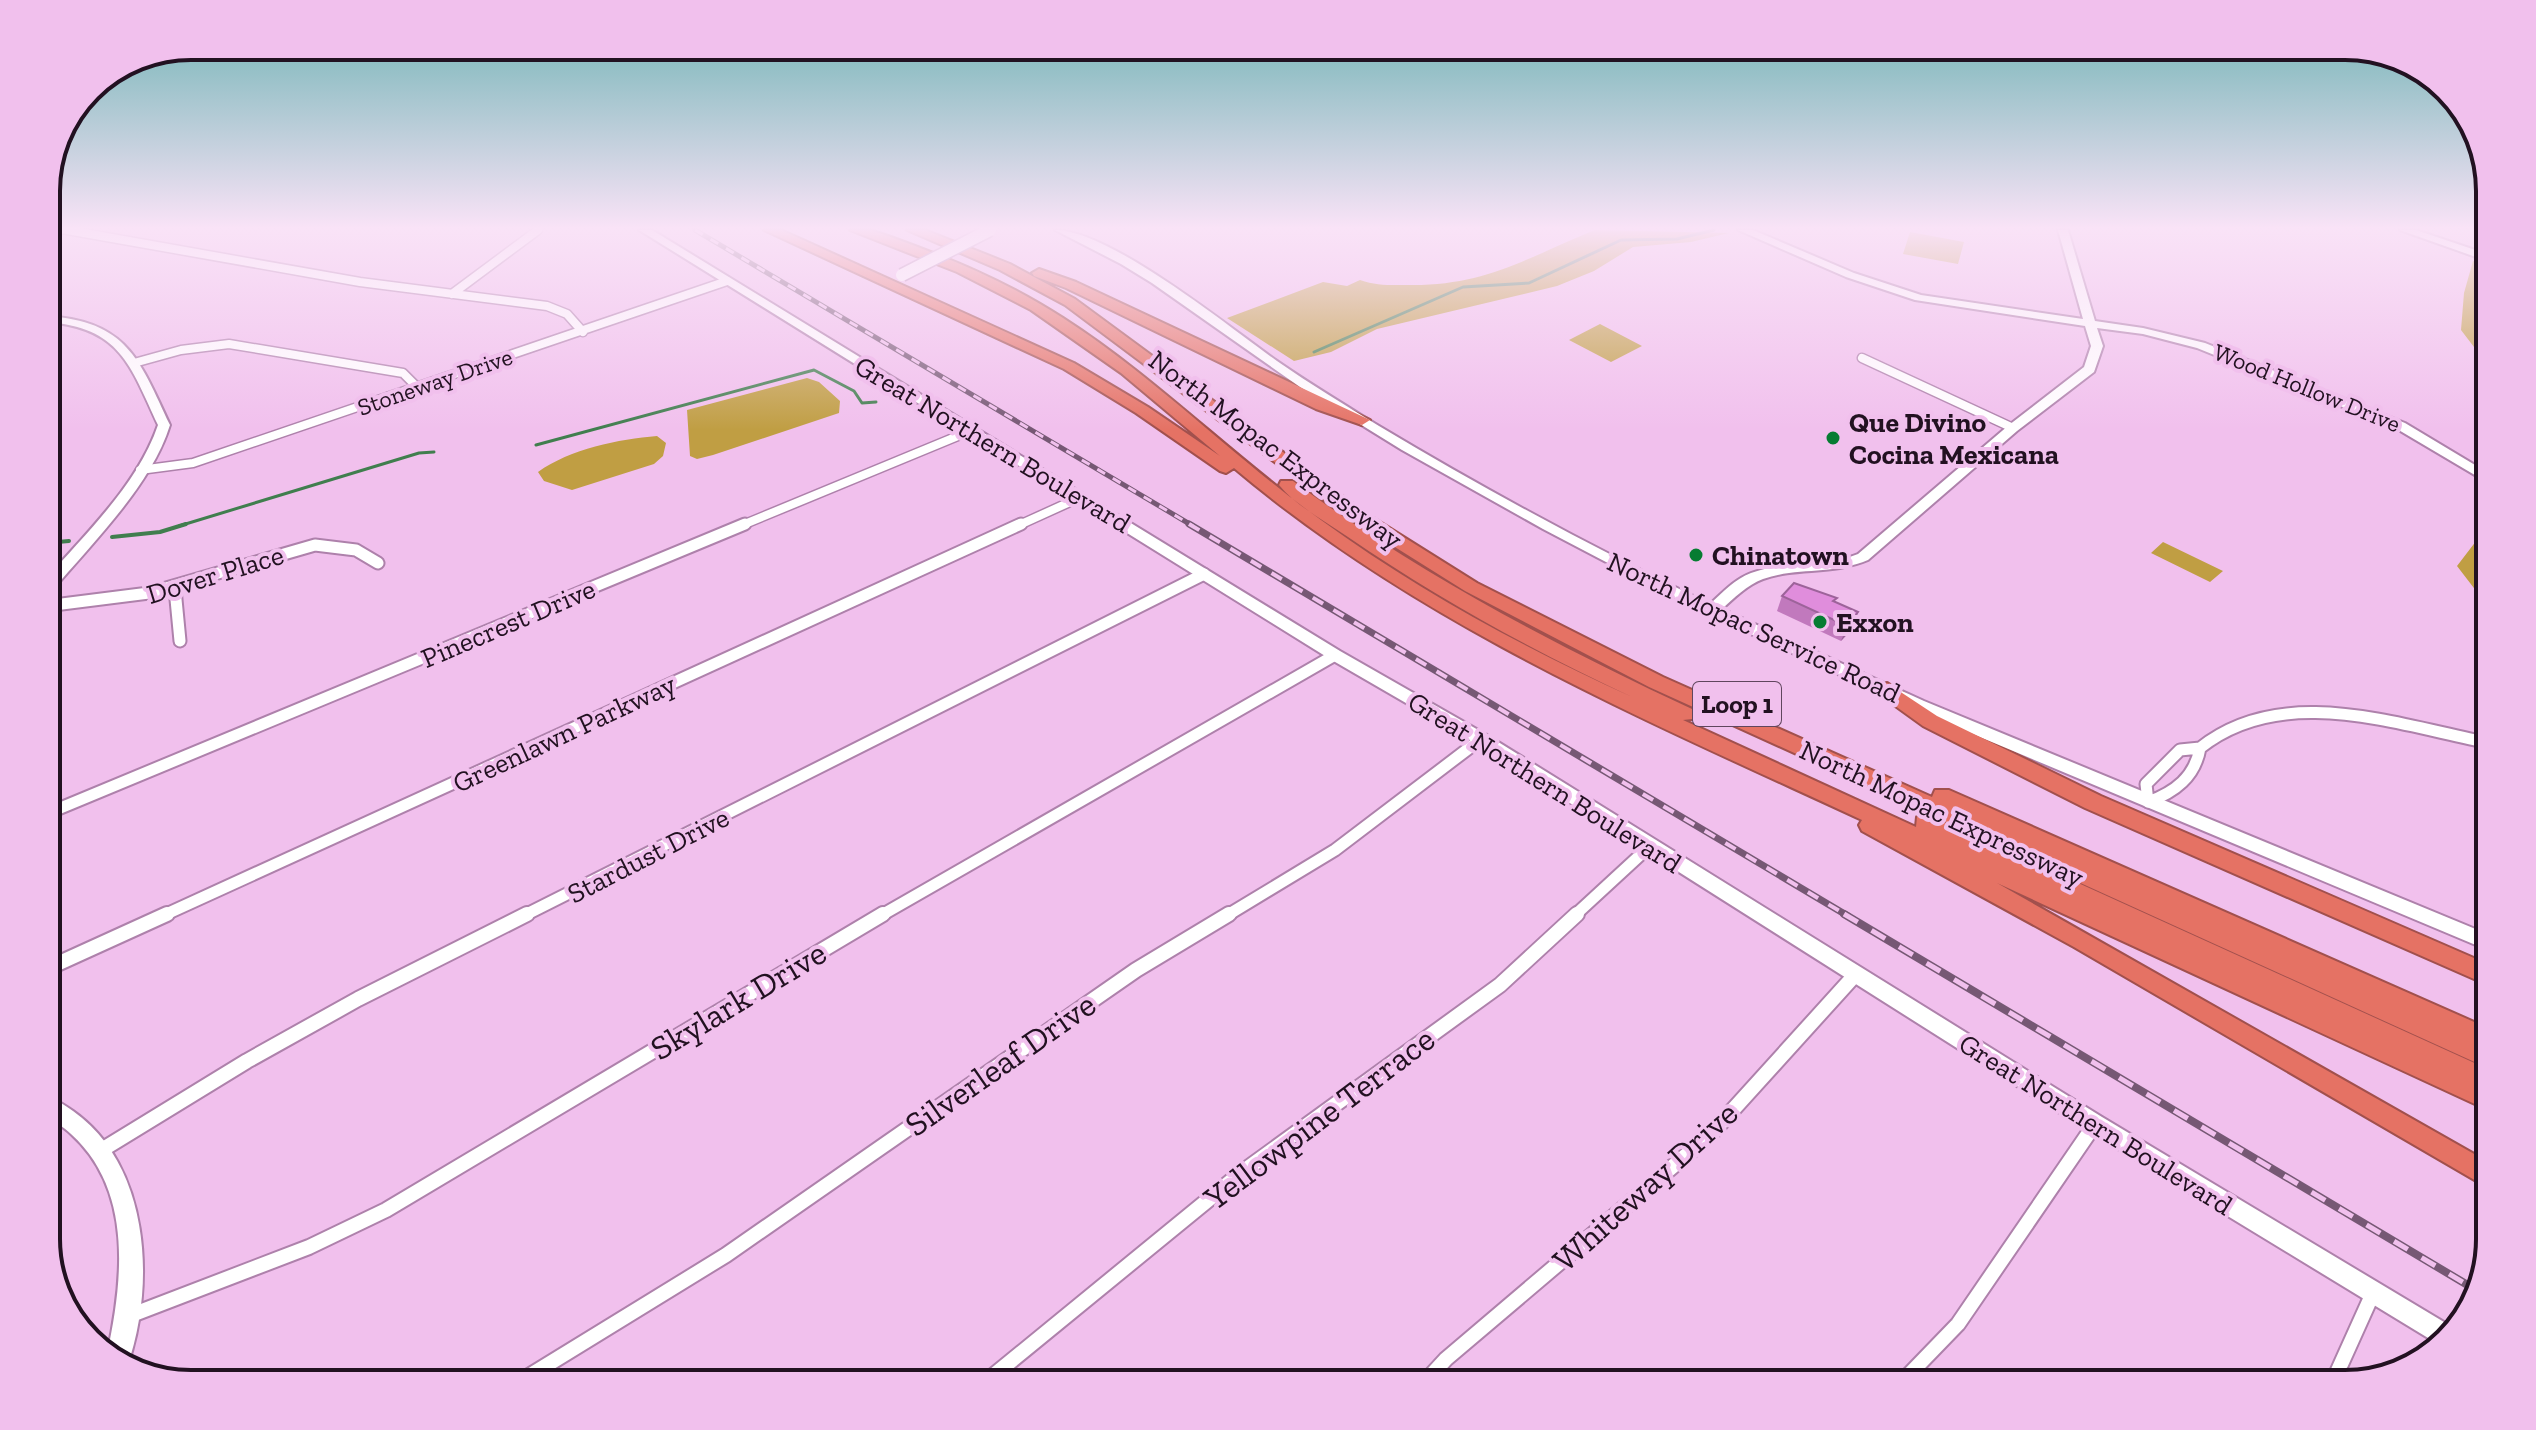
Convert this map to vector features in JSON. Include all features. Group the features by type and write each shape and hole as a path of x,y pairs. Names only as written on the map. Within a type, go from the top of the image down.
{"highway":[{"path":"930,297 1094,380 1268,497 1314,523"},
{"name":"North Mopac Expressway","path":"1016,297 1060,322 1314,523 1445,608 1545,663 2476,1094"},
{"path":"1034,297 1058,309 1348,529 1512,628 1645,695 2476,1076"},
{"path":"1060,297 1361,518 1528,618 1656,682 2476,1052"},
{"name":"North Mopac Expressway","path":"1077,297 1124,326 1375,514 1543,613 1667,673 2476,1034"},
{"path":"1097,297 1322,406 1362,420"},
{"path":"1887,690 1930,721 2093,802 2476,970"},
{"path":"1836,797 1876,830 2082,940 2476,1169"}],"street":[{"path":"474,297 547,306 567,314 583,332"},
{"name":"Stoneway Drive","path":"140,470 193,463 683,297"},
{"name":"Great Northern Boulevard","path":"752,297 1335,655 1481,739 2095,1124 2438,1332"},
{"name":"North Mopac Service Road","path":"1179,297 1362,420 1497,499 1712,610 1887,690 2148,802 2476,937"},
{"name":"Wood Hollow Drive","path":"1915,297 2143,331 2238,359 2401,426 2476,472"},
{"path":"1712,610 1734,590 1761,574 1844,567 1863,557 2013,428 2090,369 2097,346 2082,297"},
{"path":"60,320 84,323 122,343 164,425 159,442 140,470 60,572"},
{"path":"134,363 192,348 229,344 403,373 418,388"},
{"path":"1862,358 2013,428"},
{"name":"Pinecrest Drive","path":"60,808 970,431"},
{"name":"Greenlawn Parkway","path":"60,963 1081,497"},
{"name":"Dover Place","path":"60,605 127,600 175,589 315,545 338,545 366,552 378,563"},
{"name":"Stardust Drive","path":"100,1151 247,1061 358,999 1204,574"},
{"path":"175,589 180,641"},
{"name":"Skylark Drive","path":"128,1317 309,1247 386,1210 937,882 1335,655"},
{"path":"2200,748 2199,765 2171,795 2148,802 2146,784 2180,750 2200,748 2219,733 2246,721 2307,711 2385,722 2476,740"},
{"name":"Silverleaf Drive","path":"539,1370 726,1255 1136,970 1335,850 1481,739"},
{"name":"Yellowpine Terrace","path":"1000,1370 1241,1173 1500,985 1650,846"},
{"name":"Whiteway Drive","path":"1436,1370 1711,1134 1855,975"},
{"path":"60,1114 80,1128 100,1151 120,1188 131,1222 133,1263 128,1317 120,1349"},
{"path":"1914,1370 1958,1324 2095,1124"},
{"path":"2338,1370 2373,1293"}],"shaded area":[{"path":"1284,297 1512,297 1377,329 1331,352 1294,361 1227,318"},
{"path":"2464,297 2476,297 2476,350 2461,330"},
{"path":"1600,324 1642,346 1611,362 1569,340"},
{"path":"807,378 819,382 840,401 839,413 713,455 697,459 690,456 687,410"},
{"path":"657,436 666,443 663,456 654,464 572,490 544,481 538,472 565,457 595,446"},
{"path":"2476,541 2476,591 2457,566"},
{"path":"2163,542 2223,571 2210,582 2151,553"}],"building":[{"path":"1794,583 1837,598 1833,601 1858,612 1847,626 1782,596"}],"waterway":[{"path":"1314,352 1441,297"},
{"path":"536,445 814,370 854,391 862,403 876,402"},
{"path":"179,526 419,453 434,452"},
{"path":"112,537 160,532 186,524"},
{"path":"60,542 69,541"}],"railway":[{"path":"807,297 1193,526"},
{"path":"1189,524 1848,916"},
{"path":"1844,914 2468,1285"}],"place":[{"name":"Que Divino Cocina Mexicana","path":"1833,438"},
{"name":"Chinatown","path":"1696,555"},
{"name":"Exxon","path":"1820,622"}]}
